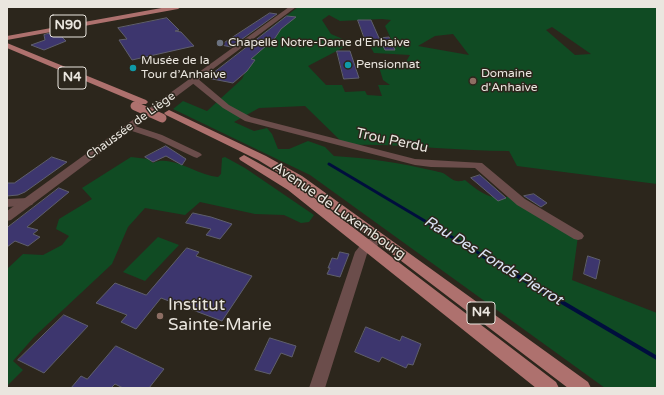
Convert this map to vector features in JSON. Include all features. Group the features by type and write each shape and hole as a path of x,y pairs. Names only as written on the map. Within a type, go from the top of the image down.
{"main road":[{"name":"N90","path":"7,33 155,7"},
{"name":"N90","path":"7,38 178,7"},
{"path":"23,51 19,44 19,39 35,32"},
{"name":"Avenue de Luxembourg","path":"7,45 166,116 253,162 374,242 582,388"},
{"name":"Avenue de Luxembourg","path":"7,54 36,63 139,104"},
{"name":"Avenue de Luxembourg","path":"374,242 550,388"}],"street":[{"name":"Chaussée de Liège","path":"7,217 293,7"},
{"name":"Trou Perdu","path":"194,80 220,103 236,114 248,119 415,162 431,164 478,165 521,202 578,236"},
{"path":"129,127 159,137 197,155"},
{"path":"7,203 28,202"},
{"path":"317,388 361,252 374,242"}],"green space":[{"path":"298,7 657,7 657,184 517,166 509,151 386,145 345,145 305,106 259,108 234,122 254,131 267,128 272,134 278,149 289,149 308,141 325,147 334,156 397,163 422,168 445,174 455,180 465,180 476,189 493,197 499,198 513,195 578,236 572,280 657,313 657,388 605,388 310,175 173,109 183,101 207,111 242,79 263,34","holes":["329,15 340,21 391,20 385,26 393,43 370,46 374,53 410,55 404,65 379,67 383,80 390,85 378,85 382,96 367,95 365,91 345,92 342,85 326,85 308,66 352,43 331,34 322,20","552,27 591,54 575,55 546,30","453,34 469,55 418,46 435,36"]},
{"path":"131,157 148,159 153,163 168,161 177,163 210,176 218,177 221,174 222,158 225,157 245,168 314,215 309,222 301,223 284,215 255,214 200,202 185,215 145,208 128,227 112,264 34,337 13,361 23,370 7,386 7,269 23,254 43,255 62,245 69,236 56,229 59,219 92,199 82,188"},
{"path":"158,237 179,245 145,281 123,272"}],"building":[{"path":"270,13 277,14 231,47 221,45"},
{"path":"287,16 296,17 281,29 275,38 251,59 255,60 247,71 233,83 207,78"},
{"path":"167,18 179,30 175,31 181,32 194,46 132,60 119,40 127,39 118,28"},
{"path":"358,20 371,20 379,38 389,37 395,50 385,50 381,42 366,42"},
{"path":"51,33 52,36 59,34 66,41 44,50 31,45 45,40 44,35"},
{"name":"Pensionnat","path":"337,51 350,51 359,78 344,79"},
{"path":"166,146 186,159 182,165 166,156 153,162 145,157"},
{"path":"52,157 67,162 25,192 18,195 7,196 7,183 14,183"},
{"path":"480,175 506,198 498,201 471,178"},
{"path":"59,188 69,192 27,227 38,230 33,234 40,237 28,246 15,241 7,247 7,228"},
{"path":"534,194 547,203 541,207 524,196"},
{"path":"193,213 232,224 220,239 206,235 211,229 186,223"},
{"path":"187,248 199,252 196,256 252,276 222,321 161,298 136,329 121,322 127,315 96,303 115,283 146,295"},
{"path":"340,252 349,254 340,277 327,274 332,258 337,259"},
{"path":"588,256 600,260 596,279 584,274"},
{"path":"64,315 88,326 44,373 18,360"},
{"path":"366,327 400,341 402,336 421,344 413,365 408,364 406,368 382,357 379,362 355,352"},
{"path":"270,338 296,346 292,357 281,353 270,374 255,370"},
{"path":"116,346 164,369 149,388 123,388 115,384 111,388 71,388 81,376 87,379"}],"waterway":[{"name":"Rau Des Fonds Pierrot","path":"329,164 482,255"},
{"name":"Rau Des Fonds Pierrot","path":"480,254 657,358"}],"place":[{"name":"Chapelle Notre-Dame d'Enhaive","path":"220,43"},
{"name":"Pensionnat","path":"348,65"},
{"name":"Musée de la Tour d’Anhaive","path":"133,68"},
{"name":"Domaine d'Anhaive","path":"473,81"},
{"name":"Institut Sainte-Marie","path":"160,316"}]}
